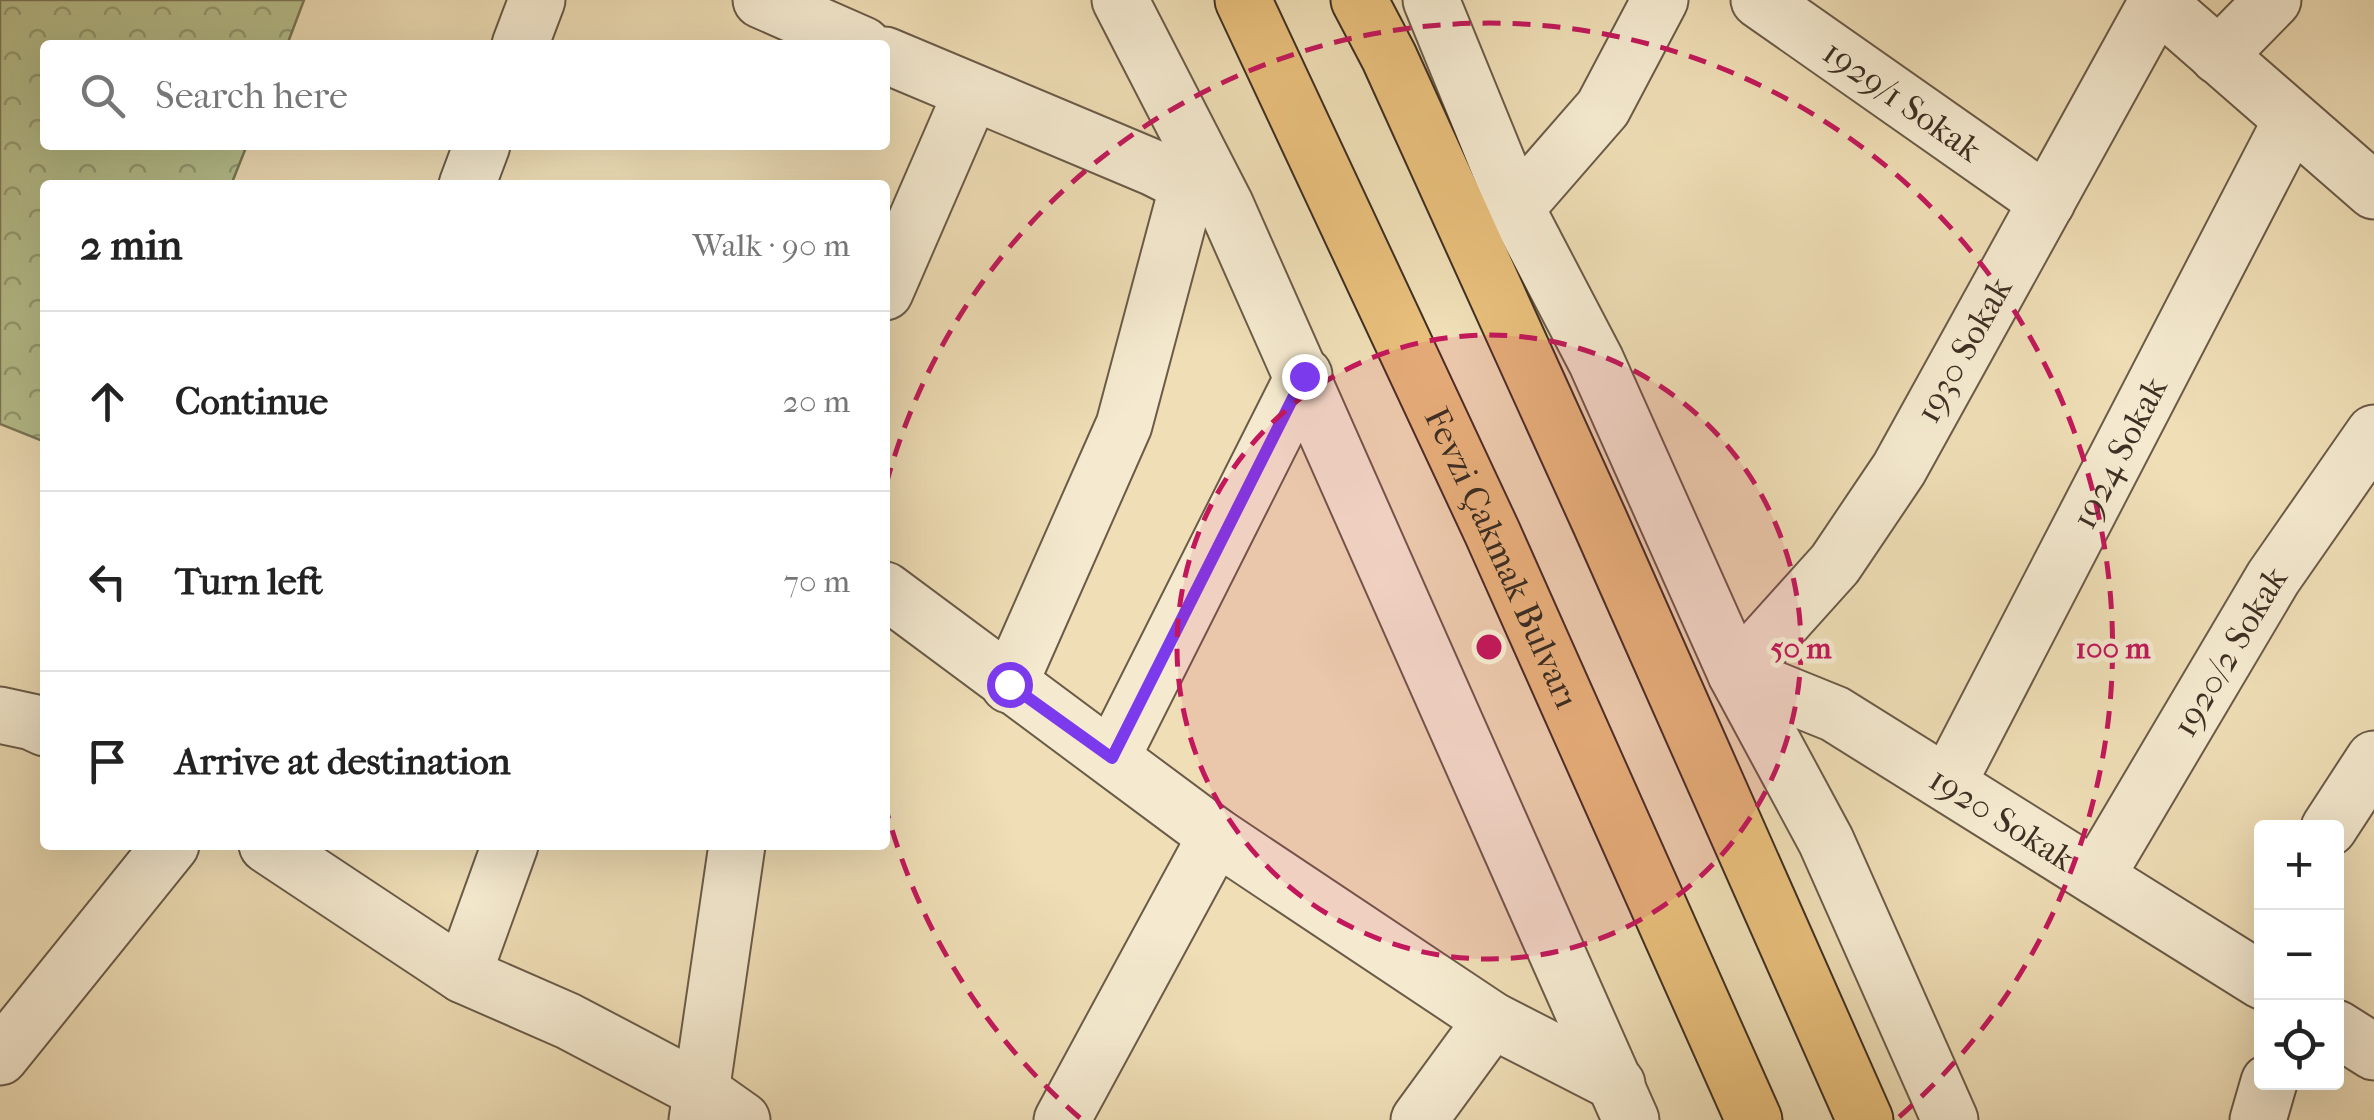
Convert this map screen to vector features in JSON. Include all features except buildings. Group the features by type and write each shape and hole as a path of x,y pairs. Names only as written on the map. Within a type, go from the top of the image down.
{"main road":[{"name":"Fevzi Çakmak Bulvarı","path":"1243,0 1492,532 1754,1120"},
{"path":"1359,0 1592,504 1865,1120"}],"street":[{"path":"522,40 536,0"},
{"path":"761,0 852,40"},
{"path":"1120,0 1207,194 1304,376 1624,1102"},
{"path":"1432,0 1516,208 1596,361 1736,674 1826,841 1950,1120"},
{"path":"1516,208 1603,108 1660,0"},
{"name":"1929/1 Sokak","path":"1759,0 2047,202"},
{"path":"2218,56 2273,0"},
{"path":"2156,1 2374,191"},
{"name":"1930 Sokak","path":"1736,674 1836,564 1899,469 2156,1"},
{"path":"890,57 1207,194"},
{"path":"890,280 971,94"},
{"name":"1924 Sokak","path":"1948,783 2291,121"},
{"path":"469,180 480,150"},
{"path":"1009,684 1124,426 1207,194"},
{"path":"1112,758 1304,376"},
{"name":"1920/2 Sokak","path":"2096,876 2273,578 2374,433"},
{"path":"890,594 1216,836 1492,1020 1624,1102"},
{"name":"1920 Sokak","path":"1736,674 1835,714 2254,977"},
{"path":"0,716 40,726"},
{"path":"2333,820 2374,759"},
{"path":"1062,1120 1216,836"},
{"path":"0,1057 167,850"},
{"path":"275,850 464,975 568,1021 713,1110 737,850"},
{"path":"464,975 508,850"},
{"path":"1419,1120 1492,1020"},
{"path":"2344,1033 2374,1052"},
{"path":"2258,1120 2267,1090"}],"green space":[{"path":"0,0 304,0 289,40 40,40 40,150 245,150 233,180 40,180 40,440 0,424"}],"route":[{"path":"1009,684 1112,758 1304,376"}]}
